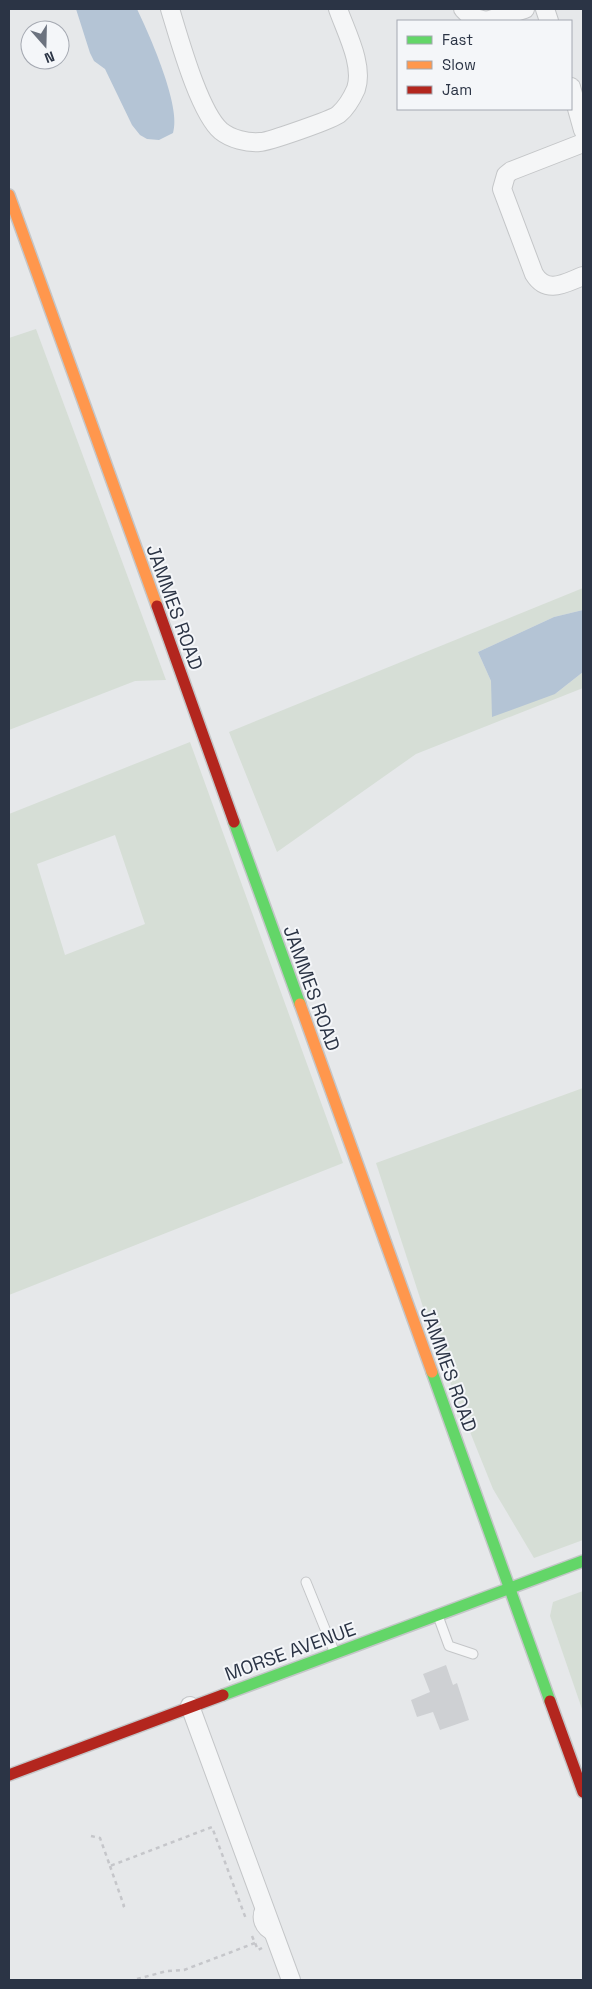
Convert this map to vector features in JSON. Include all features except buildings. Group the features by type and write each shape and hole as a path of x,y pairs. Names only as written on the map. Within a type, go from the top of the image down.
{"street":[{"path":"170,9 183,51 206,111 219,129 226,135 236,139 261,142 338,116 350,102 356,88 357,66 338,9"},
{"path":"463,9 471,17 482,20"},
{"path":"495,20 525,9"},
{"path":"572,91 583,130"},
{"path":"583,143 511,171 506,175 502,189 530,266 538,281 551,287 583,276"},
{"name":"JAMMES ROAD","path":"9,195 583,1792"},
{"name":"MORSE AVENUE","path":"9,1775 583,1561"},
{"path":"190,1706 291,1980"}],"lane":[{"path":"306,1582 335,1654"},
{"path":"438,1616 449,1646 473,1654"}],"path":[{"path":"110,1866 212,1827 249,1926"},
{"path":"91,1836 100,1838 124,1906 120,1908"},
{"path":"252,1935 258,1950 276,1940"},
{"path":"137,1979 167,1971 184,1970 255,1943"}],"shaded area":[{"path":"36,329 166,680 135,681 9,730 9,338"},
{"path":"583,588 583,610 554,617 478,652 491,681 555,694 583,672 583,688 416,754 277,852 229,732"},
{"path":"190,742 343,1163 9,1295 9,814","holes":["115,835 145,924 65,955 37,864"]},
{"path":"583,1088 583,1540 534,1558 493,1489 437,1350 376,1163"},
{"path":"583,1591 583,1712 550,1616 553,1602"}],"water":[{"path":"76,9 137,9 156,52 169,89 175,121 173,133 159,140 147,139 140,135 132,125 105,69 94,61 90,53"},
{"path":"583,610 583,672 555,694 492,717 491,681 478,652 554,617"}],"traffic: fast":[{"path":"234,822 300,1004"},
{"path":"432,1372 550,1701"},
{"path":"223,1695 583,1561"}],"traffic: slow":[{"path":"9,195 157,606"},
{"path":"300,1004 432,1372"}],"traffic: jam":[{"path":"157,606 234,822"},
{"path":"9,1775 223,1695"},
{"path":"550,1701 583,1792"}]}
